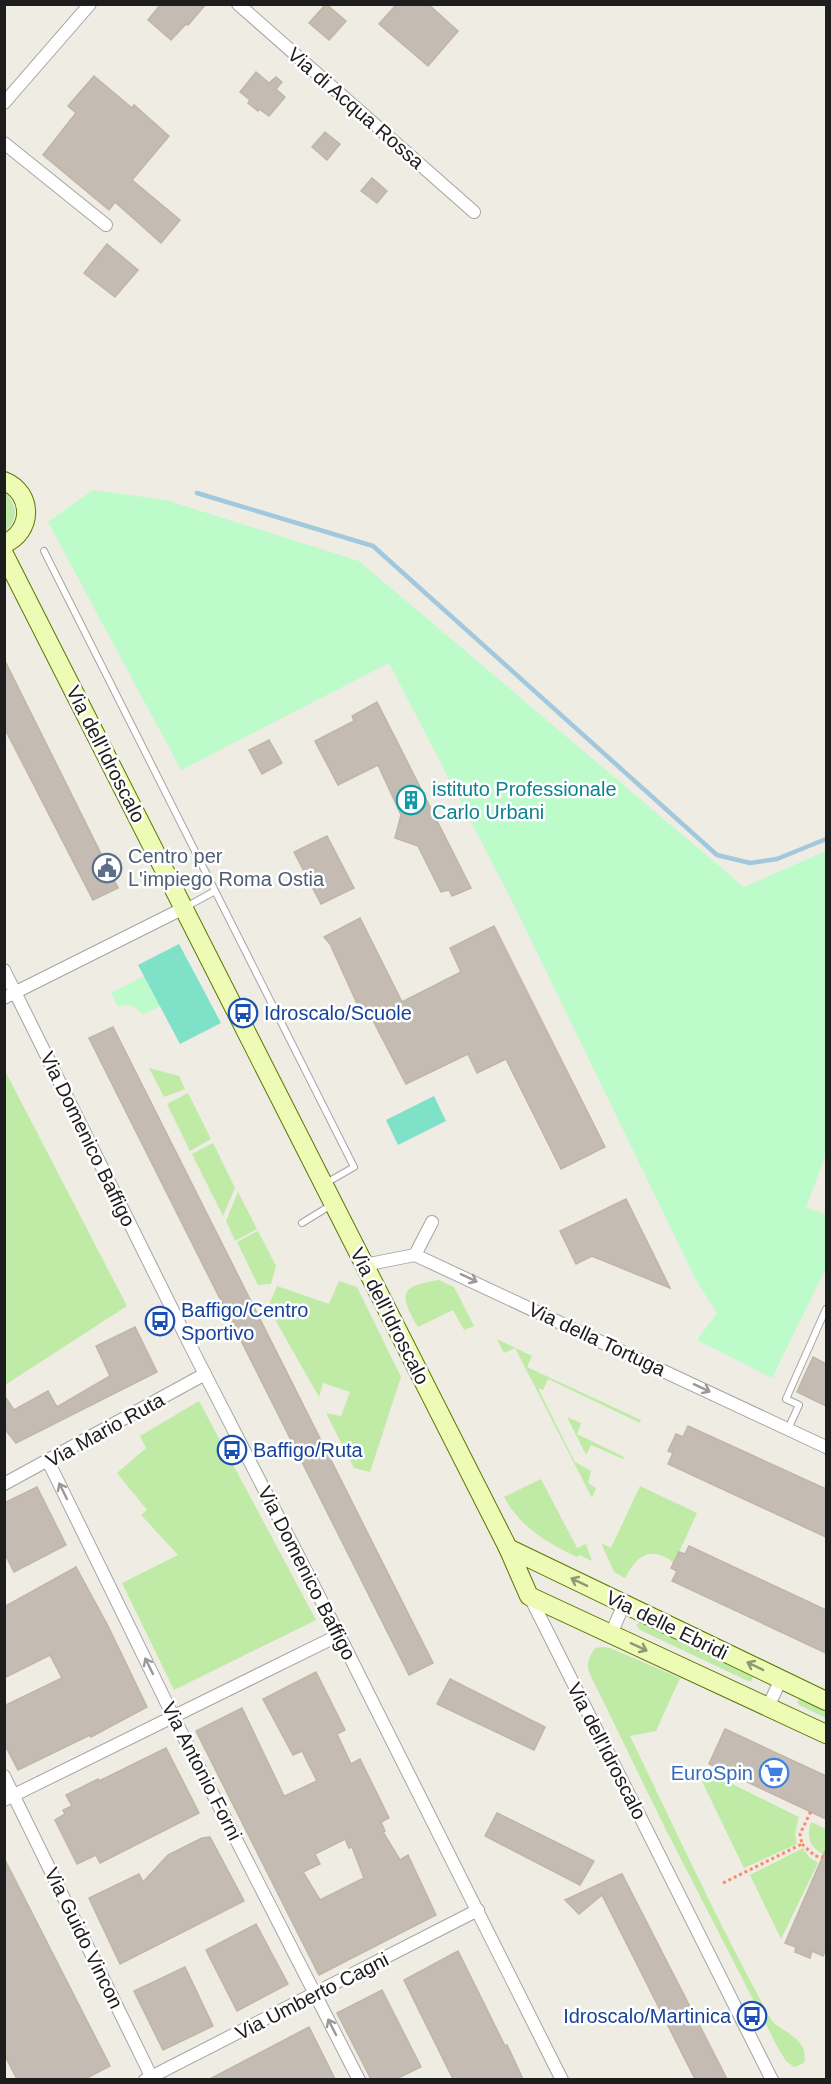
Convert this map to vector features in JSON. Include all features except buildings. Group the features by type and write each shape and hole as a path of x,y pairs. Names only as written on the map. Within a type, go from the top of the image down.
{"street":[{"path":"4,103 90,4"},
{"name":"Via di Acqua Rossa","path":"238,4 474,212"},
{"path":"4,143 106,225"},
{"path":"4,481 15,487 22,495 27,511 26,522 19,534 4,544"},
{"name":"Via dell'Idroscalo","path":"4,554 508,1548 529,1596 772,2079"},
{"path":"10,995 184,908"},
{"name":"Via Domenico Baffigo","path":"4,970 10,995 339,1635 562,2079"},
{"path":"364,1265 415,1254 432,1222"},
{"name":"Via della Tortuga","path":"415,1254 826,1447"},
{"name":"Via Mario Ruta","path":"4,1484 205,1374"},
{"name":"Via Antonio Forni","path":"48,1461 174,1718 359,2079"},
{"name":"Via delle Ebridi","path":"508,1548 826,1701"},
{"name":"Via delle Ebridi","path":"529,1596 826,1734"},
{"path":"611,1634 624,1604"},
{"path":"9,1798 339,1635"},
{"path":"768,1707 781,1679"},
{"name":"Via Guido Vincon","path":"4,1776 9,1798 150,2078"},
{"name":"Via Umberto Cagni","path":"150,2078 478,1911"}],"lane":[{"path":"44,551 354,1167 323,1184"},
{"path":"184,908 215,891"},
{"path":"302,1223 333,1204"},
{"path":"788,1429 799,1405 786,1399 826,1309"}],"path":[{"path":"811,1812 800,1834 802,1844 815,1856 823,1857"},
{"path":"723,1883 802,1844"}],"green space":[{"path":"93,490 166,500 359,561 744,887 826,851 826,1154 806,1207 826,1215 826,1268 772,1378 697,1340 717,1313 696,1280 512,901 389,663 181,770 48,522"},
{"path":"5,493 12,502 15,512 12,523 5,532"},
{"path":"179,944 221,1023 180,1044 138,965"},
{"path":"144,976 160,1006 143,1015 132,1006 118,1007 111,993"},
{"path":"149,1068 179,1076 185,1089 164,1097"},
{"path":"4,1069 127,1306 5,1385 4,1385"},
{"path":"188,1093 211,1139 190,1151 167,1104"},
{"path":"434,1096 446,1121 398,1145 386,1120"},
{"path":"213,1143 235,1188 223,1216 192,1154"},
{"path":"238,1192 257,1229 235,1241 226,1221"},
{"path":"258,1231 276,1266 271,1284 258,1285 237,1242"},
{"path":"439,1280 454,1287 474,1326 464,1330 453,1310 418,1327 408,1307 406,1293 416,1285"},
{"path":"339,1281 357,1287 401,1377 370,1472 354,1468 326,1413 341,1416 350,1392 323,1383 319,1397 268,1307 277,1286 329,1304"},
{"path":"497,1339 532,1356 527,1367 641,1420 640,1423 548,1379 543,1390 538,1388 575,1462 591,1471 588,1483 596,1488 592,1498 515,1348 504,1353"},
{"path":"199,1401 316,1620 174,1690 122,1583 178,1555 141,1515 147,1510 117,1473 146,1448 140,1436"},
{"path":"567,1417 581,1423 577,1434 624,1457 623,1459 591,1445 586,1455"},
{"path":"541,1479 577,1548 586,1544 592,1561 579,1555 577,1557 545,1540 510,1508 504,1497"},
{"path":"640,1486 697,1513 674,1563 658,1555 645,1555 634,1563 625,1578 614,1572 601,1543 611,1548"},
{"path":"641,1621 753,1675 752,1681 640,1630 636,1625"},
{"path":"595,1648 610,1648 680,1678 656,1731 630,1736 711,1904 768,2014 774,2023 801,2044 805,2055 804,2063 794,2067 786,2061 778,2048 665,1828 589,1672 588,1663"},
{"path":"800,1698 826,1709 826,1718 799,1705 797,1702"},
{"path":"694,1765 799,1817 795,1834 797,1844 744,1868"},
{"path":"811,1822 826,1829 824,1855 810,1842"},
{"path":"803,1848 809,1857 818,1863 781,1939 750,1875"}],"waterway":[{"path":"197,493 373,546 717,855 750,863 777,859 826,839"}],"place":[{"name":"istituto Professionale Carlo Urbani","path":"411,800"},
{"name":"Centro per L'impiego Roma Ostia","path":"107,868"},
{"name":"Idroscalo/Scuole","path":"243,1013"},
{"name":"Baffigo/Centro Sportivo","path":"160,1321"},
{"name":"Baffigo/Ruta","path":"232,1450"},
{"name":"EuroSpin","path":"774,1773"},
{"name":"Idroscalo/Martinica","path":"752,2016"}]}
